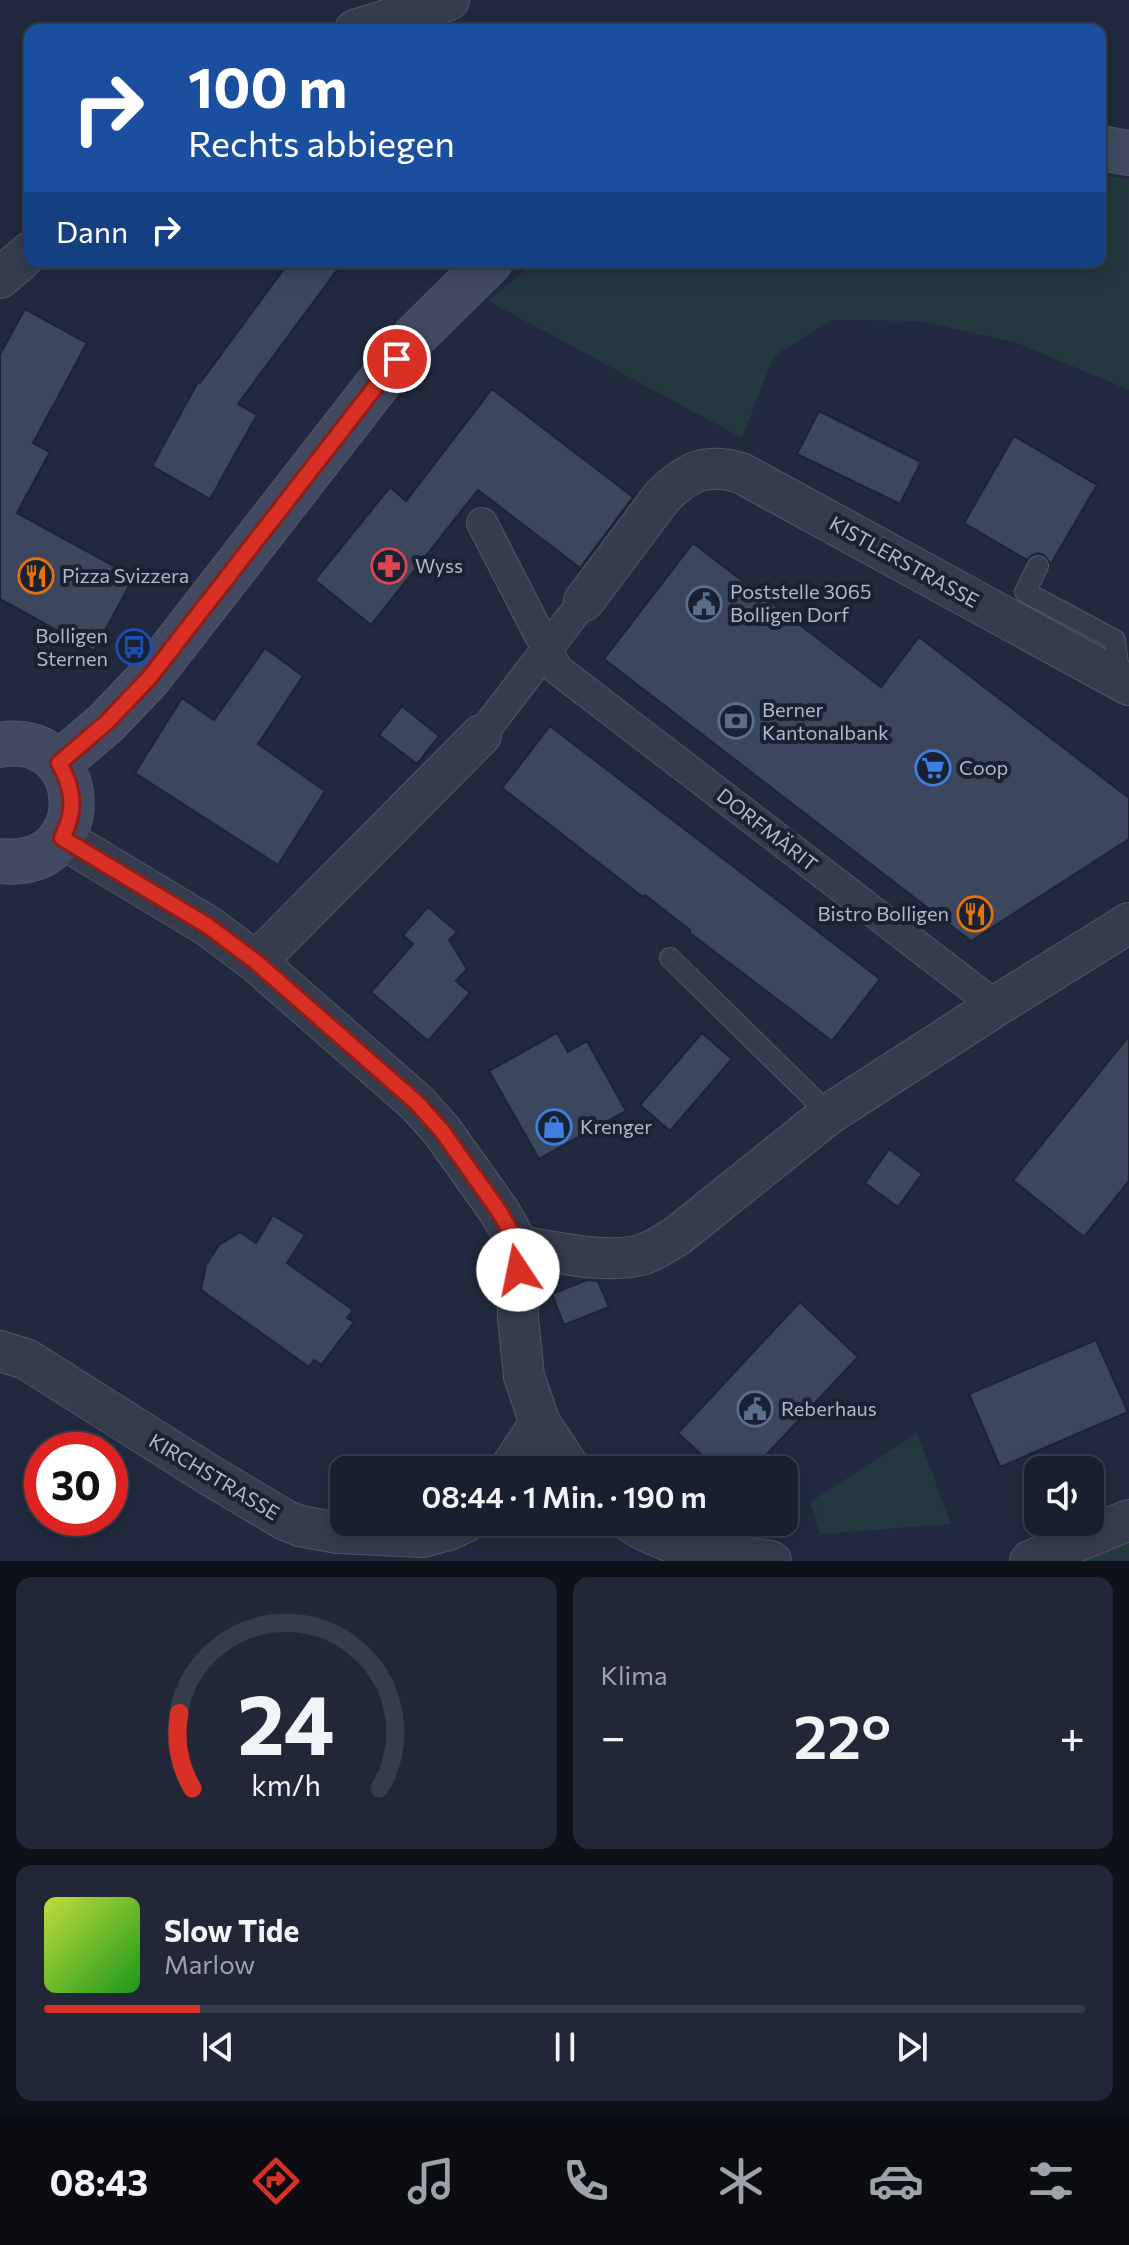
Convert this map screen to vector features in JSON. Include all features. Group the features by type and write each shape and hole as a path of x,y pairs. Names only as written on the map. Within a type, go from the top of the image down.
{"main road":[{"path":"1106,149 1129,153"},
{"path":"59,763 106,723 149,678 415,336 484,268"},
{"path":"0,745 18,743 33,746 59,763 72,792 73,808 62,838 50,851 35,860 17,863 0,861"}],"street":[{"path":"374,24 449,0"},
{"path":"0,278 24,257"},
{"name":"KISTLERSTRASSE","path":"584,601 675,484 689,475 725,468 741,473 1125,683"},
{"name":"DORFMÄRIT","path":"482,523 557,669 996,1006"},
{"path":"256,962 481,735 584,601"},
{"path":"62,838 208,926 256,962 417,1103 442,1131 499,1211 519,1246 517,1295 524,1376 540,1423 562,1456"},
{"path":"519,1246 612,1259 644,1254 677,1236 829,1114 1129,923"},
{"name":"KIRCHSTRASSE","path":"9,1349 285,1520 324,1532 421,1549 440,1536"},
{"path":"518,1456 540,1423"},
{"path":"1030,1561 1129,1520"},
{"path":"653,1536 698,1556 771,1561"}],"lane":[{"path":"1038,566 1025,592 1115,640 1125,683"},
{"path":"670,958 829,1114"}],"shaded area":[{"path":"1106,176 1129,179 1129,390 1017,343 920,321 832,320 774,356 742,438 488,301 528,268 1106,268"},
{"path":"917,1433 951,1524 820,1534 810,1502"},
{"path":"1129,1539 1129,1561 1078,1561"}],"building":[{"path":"285,268 339,268 238,404 257,415 210,499 152,466 200,383"},
{"path":"25,309 87,343 33,443 50,452 17,513 134,577 94,651 0,599 0,354"},
{"path":"492,389 633,497 580,568 478,490 371,625 315,580 390,487 406,501"},
{"path":"819,411 921,462 900,504 797,454"},
{"path":"1014,436 1097,485 1051,564 1038,553 1027,560 964,523"},
{"path":"693,543 881,687 919,637 1129,798 1129,839 971,941 604,659"},
{"path":"265,648 303,676 258,744 325,791 278,865 135,773 182,698 214,720"},
{"path":"402,706 439,736 417,764 379,735"},
{"path":"550,726 880,979 832,1041 502,788"},
{"path":"428,907 457,932 449,940 467,969 456,981 470,993 428,1041 371,992 413,944 403,935"},
{"path":"557,1033 568,1052 587,1041 626,1111 539,1159 489,1071"},
{"path":"702,1033 732,1059 670,1131 640,1105"},
{"path":"1129,1036 1129,1181 1084,1237 1013,1180"},
{"path":"889,1149 922,1174 898,1207 865,1183"},
{"path":"273,1215 305,1235 287,1263 353,1310 347,1318 354,1322 321,1365 314,1360 309,1367 201,1290 206,1265 219,1245 240,1232 256,1243"},
{"path":"587,1280 598,1281 609,1307 564,1325 552,1294"},
{"name":"Reberhaus","path":"800,1302 858,1357 765,1456 703,1456 678,1433"},
{"path":"1096,1340 1128,1412 1000,1467 969,1394"}],"place":[{"name":"Wyss","path":"389,566"},
{"name":"Pizza Svizzera","path":"36,576"},
{"name":"Poststelle 3065 Bolligen Dorf","path":"704,604"},
{"name":"Bolligen Sternen","path":"134,647"},
{"name":"Berner Kantonalbank","path":"736,721"},
{"name":"Coop","path":"933,768"},
{"name":"Bistro Bolligen","path":"975,914"},
{"name":"Krenger","path":"554,1127"},
{"name":"Reberhaus","path":"755,1409"}],"route":[{"path":"397,359 149,678 106,723 59,763 72,792 73,808 62,838 208,926 256,962 417,1103 442,1131 499,1211 519,1246 518,1270"}]}
